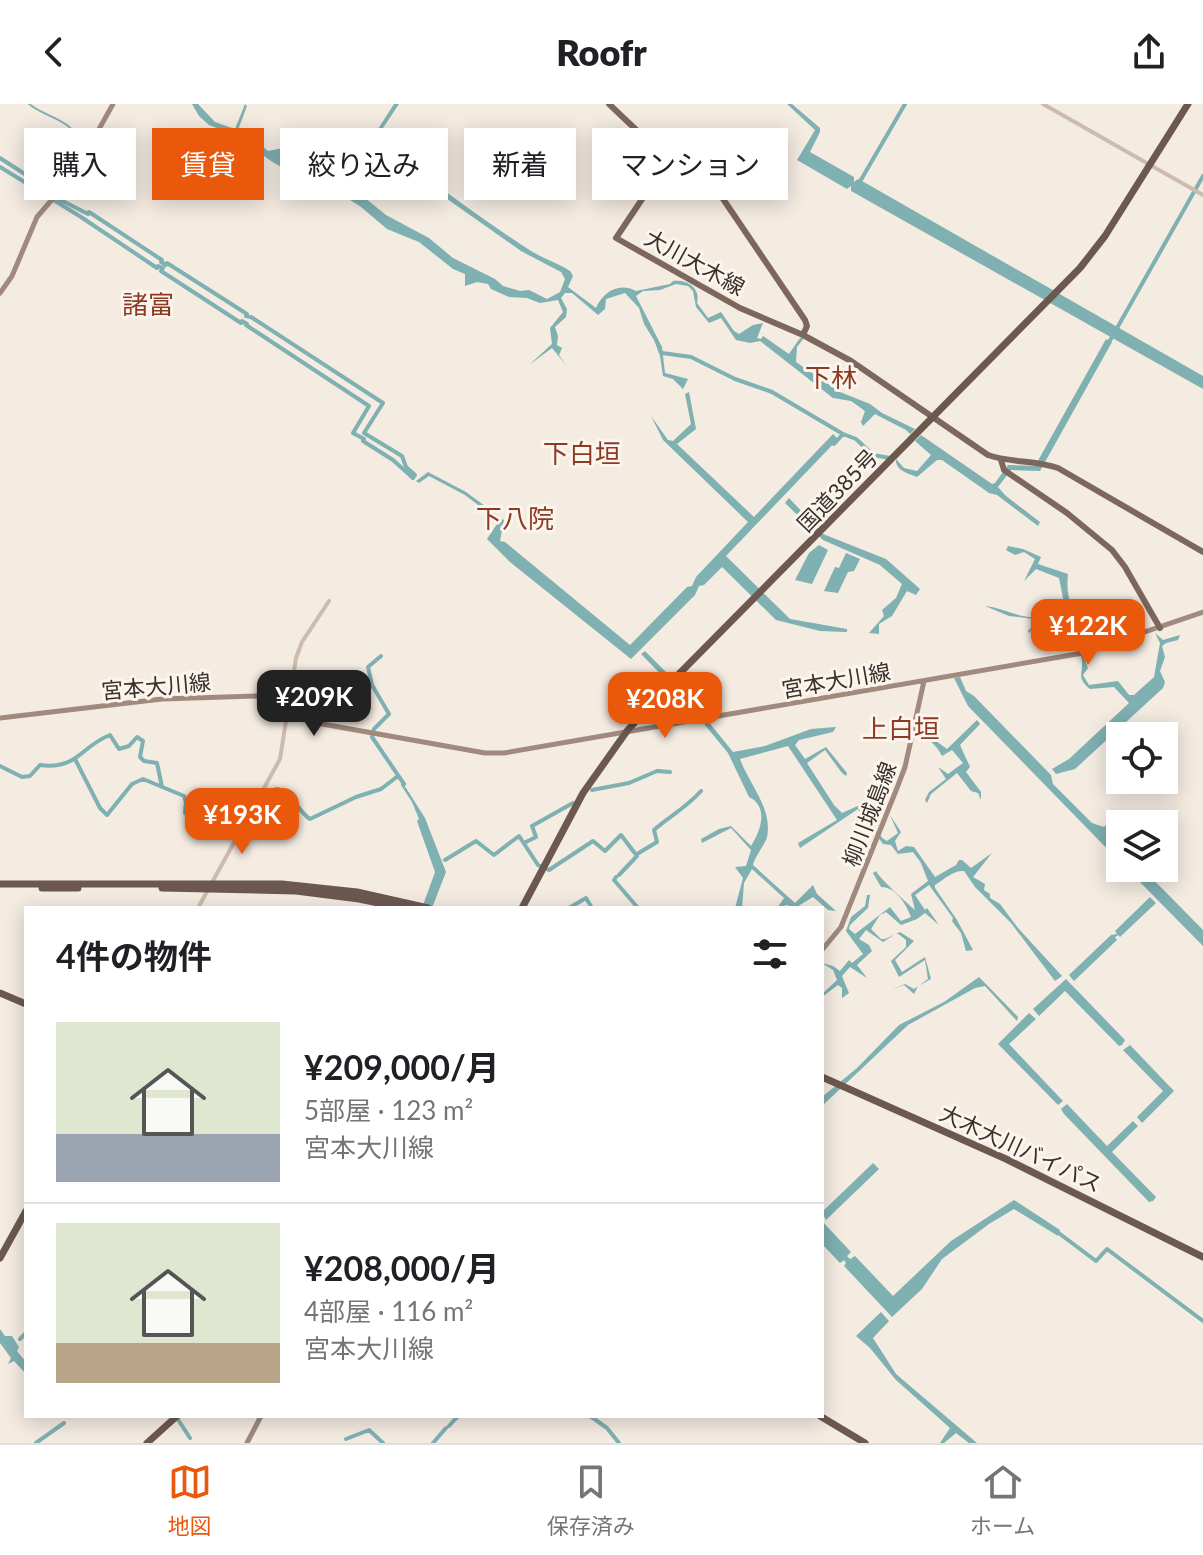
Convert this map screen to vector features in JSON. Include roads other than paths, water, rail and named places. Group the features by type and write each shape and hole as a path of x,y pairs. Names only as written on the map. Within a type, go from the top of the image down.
{"highway":[{"name":"国道385号","path":"523,906 583,793 627,731 672,681 1057,292 1105,236 1188,104"},
{"path":"0,887 328,888 421,906"},
{"path":"210,887 304,892 393,906"},
{"path":"0,993 24,1003"},
{"name":"大木大川バイパス","path":"824,1080 1006,1159 1203,1259"},
{"path":"0,1258 24,1215"},
{"path":"147,1443 175,1418"},
{"path":"823,1418 865,1443"}],"main road":[{"path":"0,293 12,276 37,217 82,163 113,104"},
{"name":"大川大木線","path":"609,104 634,128"},
{"name":"大川大木線","path":"641,200 616,238 740,308 803,335 851,361 969,444 1001,460 1058,468 1203,552"},
{"name":"大川大木線","path":"726,200 805,320 807,326 803,335"},
{"name":"大川大木線","path":"1001,460 1004,470 1067,513 1112,550 1160,628"},
{"path":"924,681 1083,653 1203,612"},
{"name":"宮本大川線","path":"0,718 162,699 258,696 311,722 485,753 519,752 924,681"},
{"name":"柳川城島線","path":"824,948 841,927 905,767 924,681"},
{"path":"247,1443 260,1418"}],"street":[{"path":"1043,104 1202,194"},
{"path":"199,906 281,754 299,649 329,601"}],"water":[{"path":"192,104 198,104 215,122 232,128 217,128 199,116"},
{"path":"245,104 247,106 239,128 235,128"},
{"path":"394,104 399,104 383,128 379,128"},
{"path":"787,104 792,104 820,128 810,152 854,177 854,182 858,179 862,181 1203,376 1203,389 851,191 851,186 847,189 797,160 815,130"},
{"path":"264,148 268,151 280,149 280,166 264,156"},
{"path":"448,193 531,251 570,271 573,276 568,287 596,308 607,293 618,288 636,291 673,281 688,283 695,289 697,303 708,318 721,312 739,334 763,323 757,338 763,336 789,354 800,338 804,338 797,347 796,362 840,392 870,404 915,429 910,434 875,414 863,426 861,422 865,411 851,401 833,398 760,341 750,343 736,340 721,318 709,323 696,307 693,291 688,286 676,284 660,290 643,291 636,296 662,347 665,373 688,379 683,389 673,379 663,376 654,340 639,308 625,293 606,299 605,309 598,315 572,293 565,293 561,298 567,309 566,317 555,327 557,345 562,348 559,355 566,365 552,348 529,365 552,344 550,328 563,312 558,300 540,303 527,298 509,297 491,289 488,284 477,282 465,286 465,274 453,269 419,242 387,229 350,200 368,200 386,215 429,238 453,258 503,286 529,290 547,299 560,292 565,279 561,272 521,251 448,200"},
{"path":"1106,339 1112,342 1040,471 1011,470 998,487 1040,522 1038,526 942,460 937,460 917,477 897,466 896,459 904,468 917,471 931,455 915,441 921,435 992,484 1008,465 1035,466"},
{"path":"689,392 696,429 677,444 754,517 833,434 838,439 726,556 790,619 847,629 847,632 820,631 776,620 722,567 704,585 699,586 695,595 631,659 510,562 487,539 499,521 465,495 429,476 419,483 416,481 428,472 466,492 504,520 500,541 630,645 687,587 692,586 696,577 748,522 663,440 651,416 668,440 673,441 691,424 685,394"},
{"path":"789,498 823,534 886,559 920,589 916,595 907,591 892,616 879,624 879,634 869,633 884,616 882,610 896,598 902,584 880,565 823,540 785,503"},
{"path":"819,545 828,550 812,584 795,580 809,553"},
{"path":"1008,546 1041,557 1038,564 1068,574 1074,619 1088,623 1077,626 1076,640 1066,610 1055,620 1044,616 1029,633 1036,622 1034,619 1009,616 985,606 1032,617 1045,613 1056,616 1065,608 1059,578 1036,569 1024,581 1035,559 1024,552 1015,555 1006,550"},
{"path":"846,553 860,559 854,571 848,572 838,593 824,591 835,567 839,568"},
{"path":"1155,633 1163,640 1180,635 1178,640 1162,646 1165,657 1160,671 1165,682 1163,688 1126,722 1109,722 1129,703 1114,687 1090,689 1082,679 1078,646 1088,668 1083,675 1089,685 1118,681 1129,695 1134,695 1154,677 1160,643"},
{"path":"645,651 677,683 733,752 765,746 811,729 836,727 833,732 799,740 795,745 805,759 826,747 847,773 846,776 842,773 825,750 807,763 834,805 842,813 860,805 887,841 898,833 890,815 901,832 895,841 898,851 906,846 914,847 935,877 959,860 971,868 992,853 973,877 985,884 984,890 990,898 1000,904 1062,976 1055,981 1011,923 975,887 964,871 960,871 935,885 935,888 973,950 966,951 953,918 929,885 915,895 939,925 925,913 901,925 886,912 880,915 871,929 881,939 895,934 883,942 866,930 859,939 872,951 857,965 867,978 850,967 842,976 849,993 842,998 842,988 838,985 824,996 837,980 833,970 824,964 840,971 849,960 852,963 863,954 846,931 851,917 865,906 867,895 870,895 868,908 850,925 849,929 855,934 890,907 901,921 911,917 900,897 881,887 873,873 876,871 915,910 911,894 928,881 921,863 913,852 898,854 891,845 883,844 858,809 800,848 798,843 837,820 788,746 740,759 767,817 766,840 753,865 795,903 813,885 817,894 836,911 828,910 813,897 798,906 778,906 784,898 752,869 744,883 742,906 736,906 743,878 735,867 746,866 751,850 731,828 702,843 701,839 731,826 751,846 760,826 759,807 749,797 728,753 686,702 675,711 670,708 679,698 678,692 641,654"},
{"path":"960,677 966,691 1051,775 1053,784 1092,823 1106,825 1106,848 968,706 954,678"},
{"path":"977,720 980,724 960,745 970,767 966,772 981,792 981,800 978,793 971,791 957,773 931,794 927,803 925,800 929,792 946,779 938,767 948,774 963,763 952,750 942,756 917,727 947,749"},
{"path":"1106,724 1106,740 1075,769 1056,774 1052,769 1069,759"},
{"path":"401,780 425,818 446,872 433,906 423,906 435,872 417,821 419,819"},
{"path":"1140,882 1156,882 1203,930 1203,946"},
{"path":"1150,897 1156,903 1120,937 1115,937 1117,940 1074,981 1069,975 1111,935 1117,934 1115,931"},
{"path":"897,933 914,941 895,960 902,972 925,957 931,979 919,986 928,979 925,960 899,977 891,961 906,947 906,940"},
{"path":"979,977 1018,1017 1017,1021 985,986 975,988 908,1025 824,1104 824,1095 857,1068 899,1025 944,1002"},
{"path":"1066,979 1125,1040 1122,1045 1119,1046 1065,991 1039,1016 1033,1009"},
{"path":"905,984 914,989 918,986 914,994 904,985 891,990"},
{"path":"1029,1013 1036,1019 1009,1044 1063,1101 1058,1105 998,1044"},
{"path":"1130,1045 1174,1091 1142,1123 1137,1117 1163,1091 1123,1050"},
{"path":"1067,1104 1107,1146 1133,1121 1138,1126 1112,1152 1156,1197 1153,1201 1149,1202 1064,1114 1061,1109"},
{"path":"873,1163 879,1169 826,1220 824,1210"},
{"path":"1014,1200 1060,1230 1058,1236 1014,1209 942,1259 922,1289 892,1317 844,1266 844,1260 840,1263 824,1246 824,1223 851,1252 847,1256 850,1259 855,1256 893,1296 951,1241"},
{"path":"881,1312 889,1321 873,1338 896,1374 977,1443 969,1443 956,1433 940,1443 950,1428 896,1380 856,1336"},
{"path":"0,1329 5,1336 12,1336 19,1347 17,1351 24,1360 24,1372 14,1361 8,1364 11,1358 0,1343"}],"waterway":[{"path":"29,104 70,128"},
{"path":"858,185 905,104"},
{"path":"0,158 57,198 89,212 161,262 383,403 364,433 402,456 406,467 415,475 413,478 353,433 369,406 161,271 163,268 157,268 0,167"},
{"path":"1108,344 1203,176"},
{"path":"662,353 691,357 735,379 772,392 856,439 873,455 890,458"},
{"path":"834,444 843,434"},
{"path":"381,656 368,667 372,685 389,714 374,729 372,737 404,784"},
{"path":"0,766 22,777 30,776 40,765 53,766 71,761 110,735 119,749 129,746 137,737 143,741 140,757 144,761 157,763 162,787"},
{"path":"75,759 100,808 107,815 132,784 143,779 184,796 185,813 188,815 277,789 288,794 310,819 381,789 398,776"},
{"path":"592,790 629,783 657,771 670,772"},
{"path":"637,854 657,842 654,830 701,791"},
{"path":"524,843 536,837 532,826 573,803"},
{"path":"445,860 476,841 494,855 519,836 538,865 549,870 593,841 605,851 621,835 637,856 619,875"},
{"path":"616,877 614,880 636,906"},
{"path":"572,906 586,898 591,906"},
{"path":"1056,1231 1096,1261 1107,1249 1203,1321"},
{"path":"20,1339 24,1335"},
{"path":"177,1418 190,1438"},
{"path":"449,1426 456,1418"},
{"path":"593,1418 607,1428 619,1443"},
{"path":"36,1443 64,1423"},
{"path":"433,1443 446,1428"},
{"path":"346,1439 369,1430 383,1443"}],"district":[{"name":"諸富","path":"148,304"},
{"name":"下林","path":"831,377"},
{"name":"下白垣","path":"582,453"},
{"name":"下八院","path":"515,518"},
{"name":"上白垣","path":"901,728"}]}
